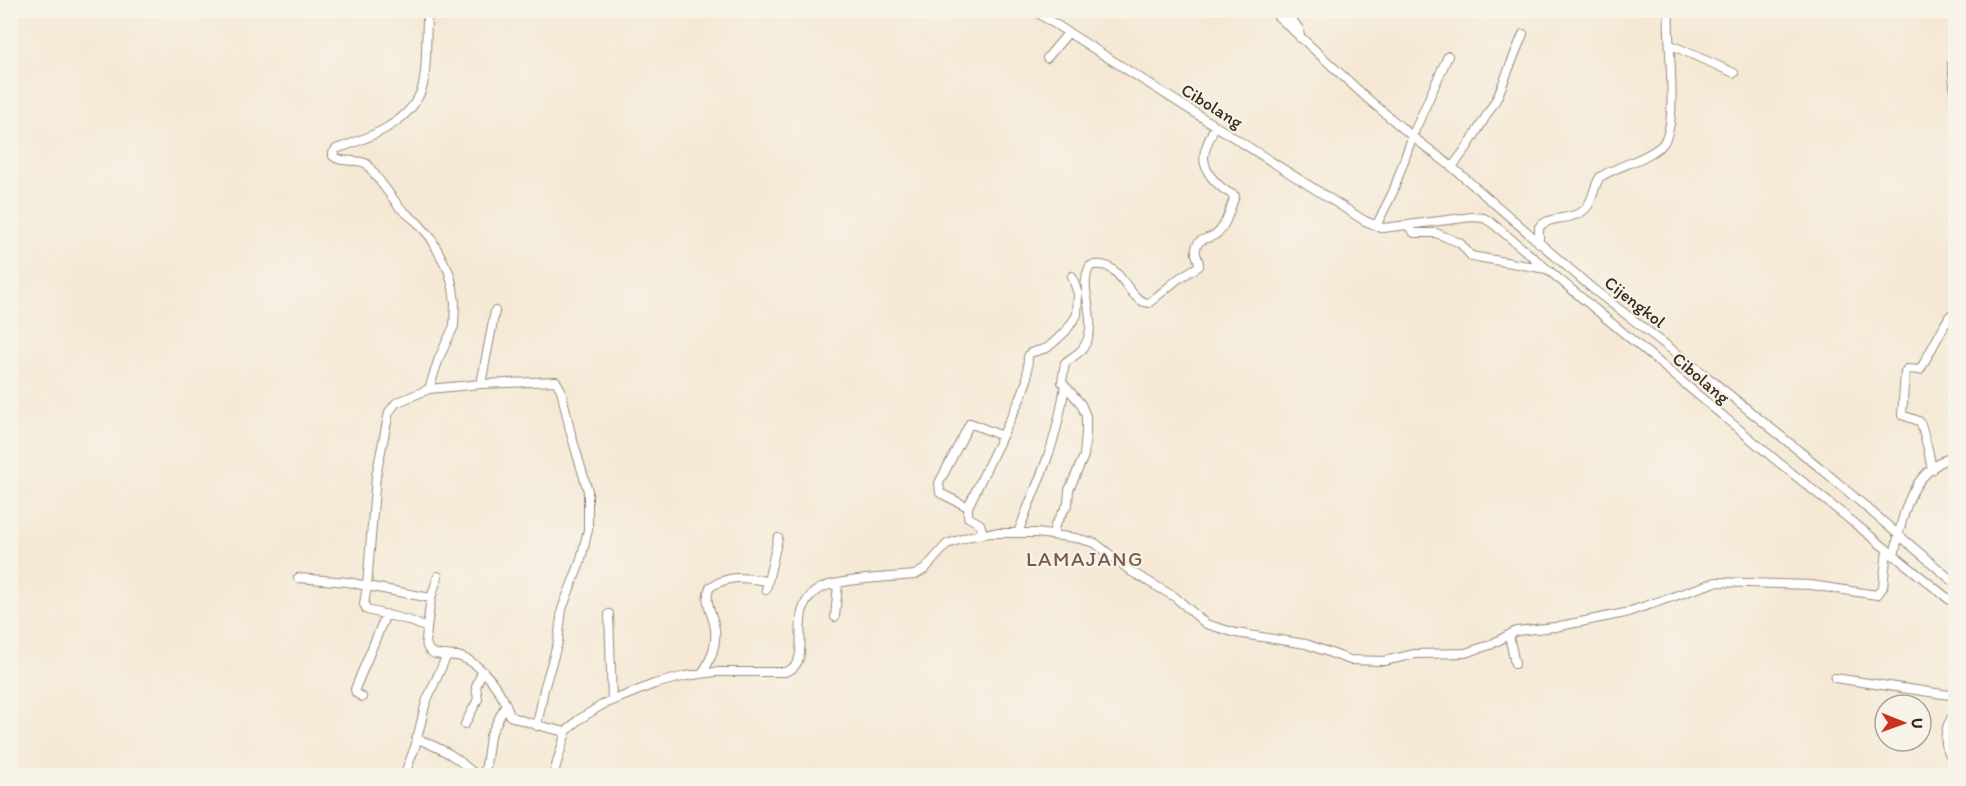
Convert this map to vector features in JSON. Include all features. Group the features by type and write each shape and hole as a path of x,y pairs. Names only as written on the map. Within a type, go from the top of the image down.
{"street":[{"path":"428,10 423,85 416,103 402,118 384,129 336,149 333,156 338,160 361,161 367,164 379,183 400,208 431,238 449,272 455,303 454,327 439,358 429,389"},
{"name":"Cibolang","path":"1033,10 1365,221 1383,228 1472,217 1484,218 1496,225 1777,462 1956,605"},
{"name":"Cijengkol","path":"1271,10 1300,39 1413,138 1452,167 1593,289 1815,464 1956,584"},
{"name":"Cijengkol","path":"1289,10 1288,14 1299,29 1300,39"},
{"path":"1539,243 1539,227 1545,222 1578,214 1585,210 1600,177 1644,157 1666,140 1670,124 1671,98 1669,10"},
{"path":"1047,58 1068,33"},
{"path":"1452,167 1468,146 1497,98 1523,34"},
{"path":"1671,45 1734,73"},
{"path":"1376,226 1393,192 1448,56"},
{"path":"1952,64 1956,104"},
{"path":"1053,535 1054,525 1068,504 1069,490 1084,456 1086,416 1081,404 1062,382 1065,363 1082,351 1091,334 1085,277 1090,266 1102,264 1112,268 1141,301 1149,303 1198,266 1196,248 1198,243 1216,234 1226,221 1235,196 1216,184 1207,167 1204,156 1215,125"},
{"path":"1408,226 1414,233 1436,233 1460,243 1471,256 1549,270"},
{"path":"983,534 980,524 968,517 968,507 1027,380 1030,353 1047,348 1066,332 1077,315 1077,294 1072,276"},
{"path":"1932,470 1921,424 1919,421 1902,415 1905,372 1907,369 1920,370 1949,317 1956,310"},
{"path":"481,384 495,311"},
{"path":"428,628 366,609 364,604 376,476 389,412 402,398 429,389 556,381 561,390 588,491 588,530 580,563 562,609 558,642 544,689 537,726"},
{"path":"1018,533 1047,459 1059,419 1065,386"},
{"path":"968,507 940,492 939,483 970,423 1002,436"},
{"path":"1894,556 1906,507 1912,493 1921,479 1938,464 1956,453"},
{"path":"553,776 566,732 578,720 602,705 654,684 702,674 792,670 800,659 800,625 805,606 819,589 841,583 915,575 925,569 947,544 983,534 1053,535 1095,543 1132,572 1175,597 1206,624 1236,633 1306,644 1350,660 1384,661 1415,654 1466,653 1491,645 1516,631 1555,627 1642,609 1673,595 1716,582 1811,585 1877,595 1883,587 1887,550"},
{"path":"702,674 713,652 715,638 714,623 707,600 710,587 738,576 767,586 778,538"},
{"path":"438,576 431,598 428,648 433,653 462,657 482,671 488,676 506,704 510,716 521,718 537,726 566,732"},
{"path":"298,578 348,582 431,598"},
{"path":"835,617 841,583"},
{"path":"362,697 356,693 355,689 386,614"},
{"path":"609,614 612,701"},
{"path":"1509,635 1515,664"},
{"path":"404,776 415,747 426,702 447,655"},
{"path":"465,724 478,699 476,687 482,671"},
{"path":"1834,678 1956,696"},
{"path":"416,738 442,749 474,774 482,776 486,766 490,736 506,704"},
{"path":"1956,712 1946,725 1945,748 1956,764"}],"district":[{"name":"LAMAJANG","path":"1085,558"}]}
